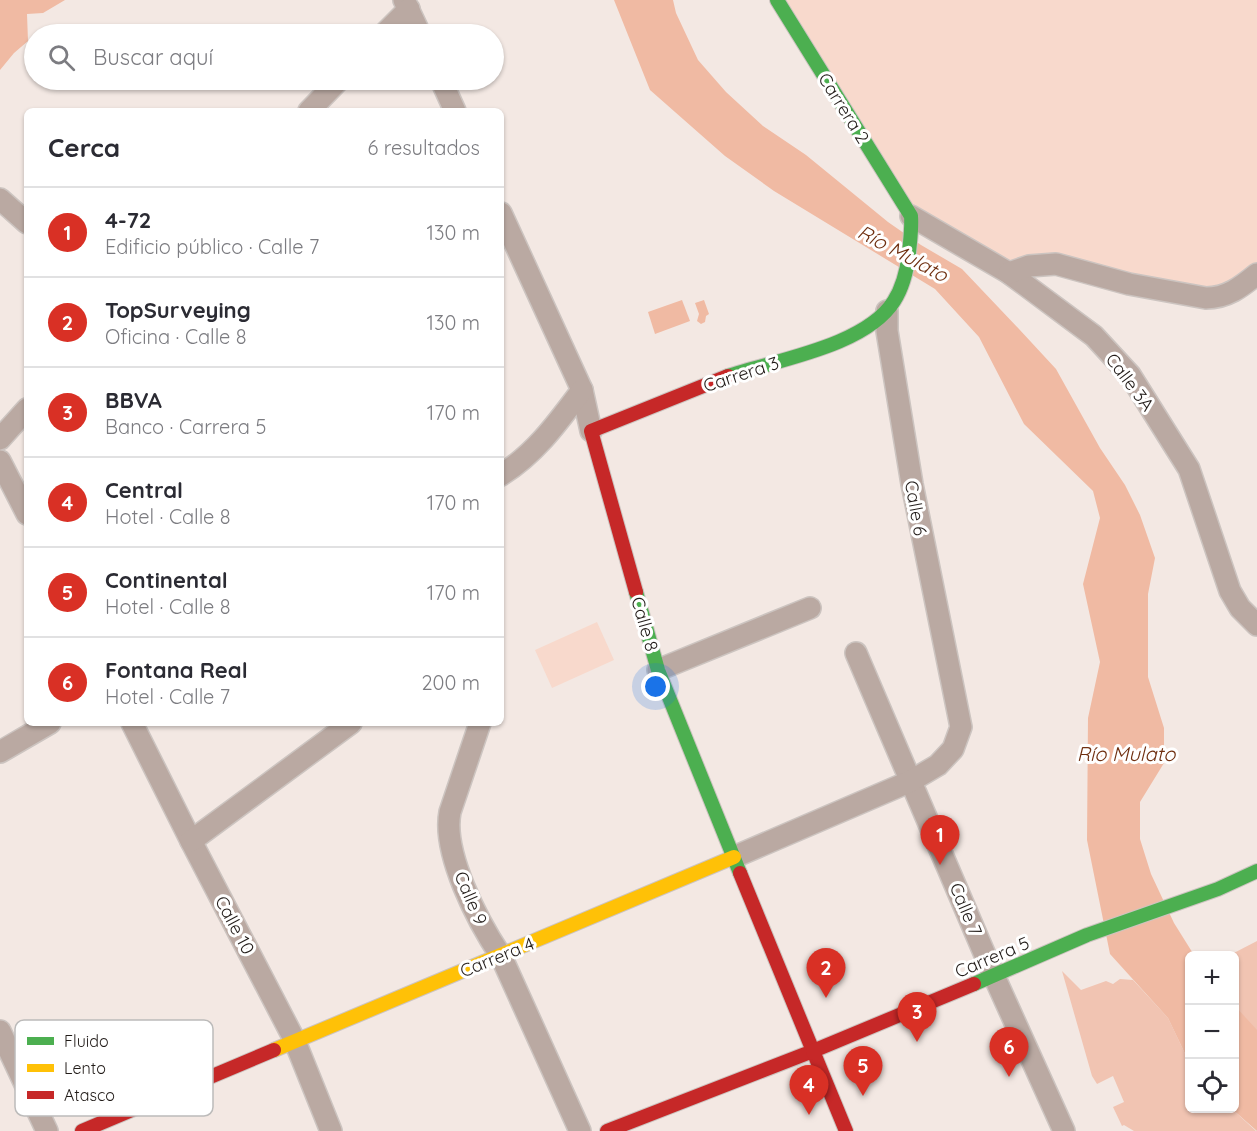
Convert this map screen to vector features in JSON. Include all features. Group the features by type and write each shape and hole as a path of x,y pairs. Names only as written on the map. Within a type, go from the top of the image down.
{"main road":[{"name":"Carrera 2","path":"777,0 911,221"},
{"path":"887,311 905,280 911,221"},
{"name":"Carrera 3","path":"591,431 723,377 831,345 861,331 887,311"},
{"name":"Calle 8","path":"591,431 658,670 846,1131"},
{"name":"Carrera 4","path":"213,1074 734,857"},
{"name":"Carrera 5","path":"607,1131 813,1051 1087,935 1218,889 1257,871"},
{"name":"Carrera 4","path":"82,1131 117,1116"}],"street":[{"path":"391,24 406,4 415,24"},
{"path":"312,108 329,90"},
{"path":"446,90 454,108"},
{"path":"0,199 24,220"},
{"name":"Calle 8","path":"504,220 582,390 591,431"},
{"name":"Calle 3A","path":"911,221 1009,273 1094,336 1130,375 1189,469 1230,591 1240,608 1257,625"},
{"path":"1009,273 1029,266 1056,264 1129,285 1206,298 1216,298 1231,293 1257,274"},
{"name":"Calle 6","path":"887,311 887,332 912,484 961,727 953,749 938,765 912,781"},
{"path":"504,473 546,438 582,390"},
{"path":"0,439 24,412"},
{"path":"0,461 24,508"},
{"path":"658,670 810,608"},
{"name":"Calle 7","path":"856,653 994,976 1064,1131"},
{"path":"0,752 45,726"},
{"name":"Calle 10","path":"134,726 294,1039 331,1131"},
{"path":"191,841 347,726"},
{"name":"Calle 9","path":"479,726 450,812 448,839 467,892 486,934 501,956 580,1131"},
{"name":"Carrera 4","path":"734,857 912,781"},
{"path":"0,1031 15,1063"},
{"path":"40,1116 47,1131"}],"shaded area":[{"path":"777,0 1257,0 1257,274 1231,293 1056,264 1009,273 911,216"},
{"path":"597,622 614,660 552,688 535,650"},
{"path":"1257,941 1257,1081 1239,1051 1238,951"},
{"path":"1062,971 1081,990 1106,981 1113,984 1120,979 1133,980 1168,1018 1185,1054 1185,1113 1236,1113 1256,1131 1134,1131 1122,1126 1113,1107 1124,1102 1113,1076 1097,1084 1092,1076"}],"water":[{"path":"0,0 65,0 43,13 27,14 27,24 24,24 24,44 0,70"},
{"name":"Río Mulato","path":"614,0 673,0 676,13 698,60 726,92 763,126 806,155 888,222 962,269 1056,369 1100,448 1125,485 1140,515 1155,558 1148,594 1148,677 1164,728 1164,763 1140,802 1140,839 1151,874 1174,923 1192,951 1185,951 1185,1054 1168,1018 1110,954 1087,840 1088,718 1100,662 1083,584 1100,518 1093,491 1024,424 979,337 935,289 774,191 725,156 650,90"},
{"path":"682,300 690,321 655,334 648,312"},
{"path":"704,300 709,314 705,322 701,324 697,321 699,314 695,303"},
{"path":"1239,1010 1257,1030 1257,1131 1237,1113 1239,1113"}],"traffic: fast":[{"path":"728,376 818,349 863,329 881,316 894,301 904,278 909,253 911,216 777,0"},
{"path":"636,592 658,670 740,873"},
{"path":"974,984 1087,935 1218,889 1257,871"}],"traffic: slow":[{"path":"274,1050 734,857"}],"traffic: jam":[{"path":"636,592 591,431 728,376"},
{"path":"607,1131 813,1051 740,873"},
{"path":"846,1131 813,1051 974,984"},
{"path":"213,1076 274,1050"},
{"path":"82,1131 118,1116"}],"place":[{"name":"4-72","path":"940,865"},
{"name":"TopSurveying","path":"826,998"},
{"name":"BBVA","path":"917,1042"},
{"name":"Fontana Real","path":"1009,1077"},
{"name":"Continental","path":"863,1096"},
{"name":"Central","path":"809,1115"}]}
